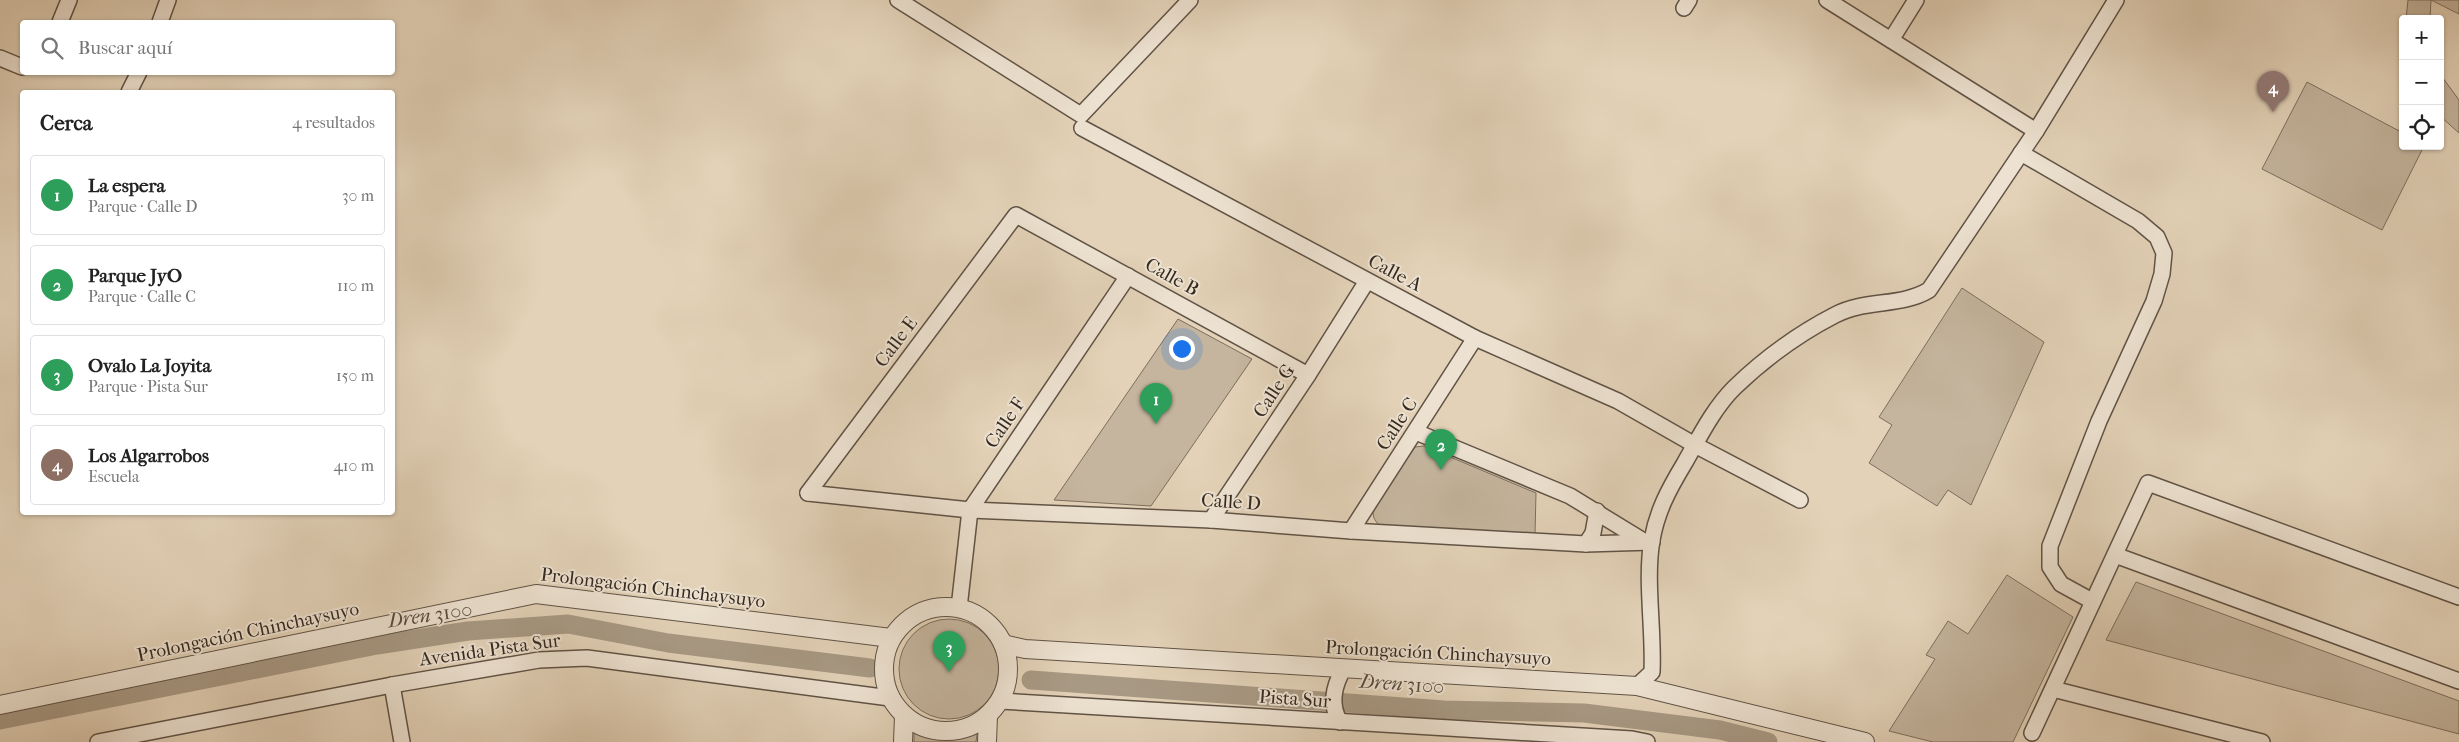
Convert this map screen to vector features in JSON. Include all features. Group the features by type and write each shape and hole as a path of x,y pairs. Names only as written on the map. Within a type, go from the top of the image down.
{"street":[{"path":"61,20 69,0"},
{"path":"161,20 168,0"},
{"path":"898,0 1081,115 1190,0"},
{"path":"1827,0 2036,131"},
{"path":"1891,40 1916,0"},
{"path":"1637,686 1652,672 1649,542 1662,501 1710,420 1734,389 1812,328 1837,314 1862,306 1915,298 1929,290 2036,131 2116,0"},
{"path":"0,58 20,65"},
{"path":"130,90 138,75"},
{"name":"Calle A","path":"1082,128 1475,338 1618,401 1695,445 1800,500"},
{"path":"2021,152 2138,221 2157,237 2164,253 2162,274 2154,301 2099,422 2050,546 2050,567 2061,584 2092,601"},
{"name":"Calle B","path":"1016,215 1308,375"},
{"name":"Calle E","path":"808,493 1016,215"},
{"name":"Calle F","path":"959,608 970,510 1128,276"},
{"name":"Calle G","path":"1211,520 1308,375 1366,281"},
{"name":"Calle C","path":"1351,531 1475,338"},
{"path":"1416,432 1570,496 1649,542"},
{"path":"2032,733 2148,483 2459,597"},
{"name":"Calle D","path":"808,493 970,510 1211,520 1351,531 1586,544 1649,542"},
{"path":"1586,544 1593,533 1597,511"},
{"path":"2115,555 2459,681"},
{"name":"Prolongación Chinchaysuyo","path":"0,705 536,594 891,638"},
{"path":"939,607 959,608 977,615 992,628 1003,644 1008,663 1007,682 1000,701 988,716 973,726 964,729 937,731 919,726 904,716 890,698 884,678 884,657 891,638 904,623 920,612 939,607"},
{"name":"Prolongación Chinchaysuyo","path":"1003,644 1025,649 1341,673 1637,686 1865,742"},
{"name":"Avenida Pista Sur","path":"98,742 392,685 539,660 587,658 890,698"},
{"path":"1338,718 1333,702 1341,673"},
{"path":"392,685 402,742"},
{"path":"2053,689 2262,742"},
{"name":"Pista Sur","path":"1000,701 1338,718 1648,742"},
{"path":"903,742 904,716"},
{"path":"987,742 988,716"}],"shaded area":[{"path":"2408,0 2431,0 2430,15 2406,15"},
{"path":"2431,0 2459,0 2459,14"},
{"path":"2444,79 2459,100 2459,133 2444,120"},
{"path":"2307,82 2399,131 2399,150 2422,150 2382,230 2262,169"},
{"path":"1962,288 2044,342 1971,505 1948,490 1937,506 1869,463 1892,425 1879,417"},
{"path":"1178,319 1252,359 1151,506 1054,500"},
{"path":"1424,446 1536,493 1535,534 1380,526 1374,517 1375,507 1415,447"},
{"path":"2007,575 2073,617 2013,742 1933,742 1889,731 1935,659 1926,655 1948,621 1968,634"},
{"path":"2136,582 2459,701 2459,734 2106,640"},
{"path":"949,619 968,623 984,634 995,650 999,669 995,688 984,704 968,715 949,719 930,715 914,704 903,688 899,669 903,650 914,634 930,623"},
{"path":"914,732 945,739 977,734 976,742 914,742"}],"waterway":[{"name":"Dren 3100","path":"0,720 377,645 468,631 568,624 668,643 870,668"},
{"name":"Dren 3100","path":"1031,680 1444,710 1584,713 1720,730 1768,742"}],"place":[{"name":"Los Algarrobos","path":"2273,112"},
{"name":"La espera","path":"1156,424"},
{"name":"Parque JyO","path":"1441,470"},
{"name":"Ovalo La Joyita","path":"949,672"}]}
